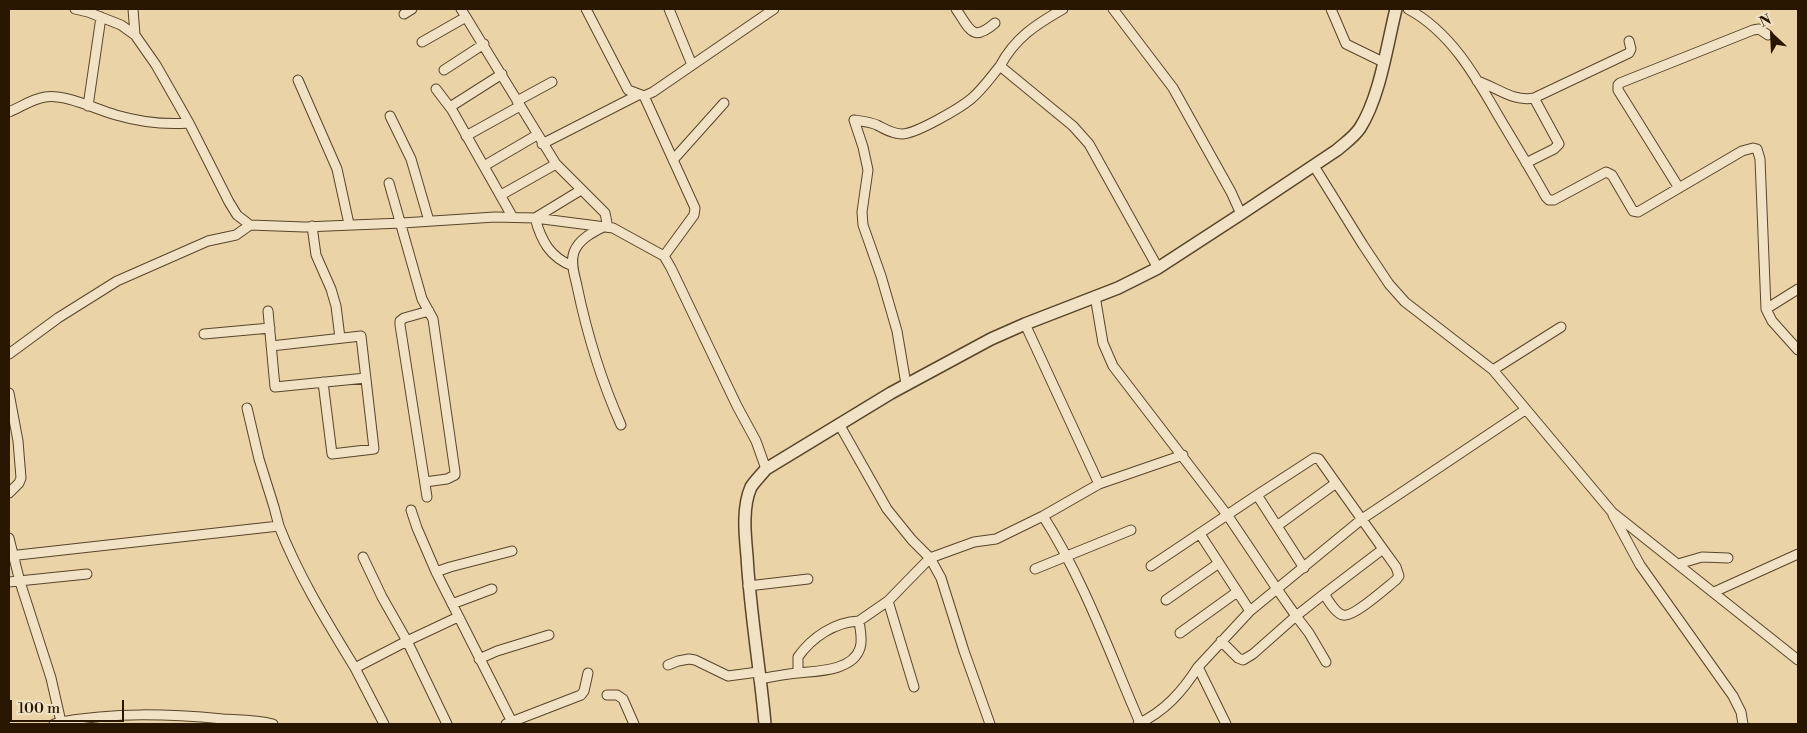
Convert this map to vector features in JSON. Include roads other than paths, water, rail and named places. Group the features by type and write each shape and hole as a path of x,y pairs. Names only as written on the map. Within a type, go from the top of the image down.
{"street":[{"path":"74,9 88,12 121,25 135,35 156,65 189,122 228,202 237,215 250,225"},
{"path":"133,9 135,35"},
{"path":"404,14 412,9"},
{"path":"586,9 628,90 641,96 695,208 695,212 664,256"},
{"path":"669,9 692,65"},
{"path":"542,144 653,92 774,9"},
{"path":"956,9 971,31 976,34 984,32 995,23"},
{"path":"906,384 897,331 881,276 863,225 862,212 868,170 864,147 854,120 876,124 896,134 911,132 950,112 972,99 1000,66 1008,52 1027,31 1063,9"},
{"path":"1114,9 1173,88 1242,214"},
{"path":"1331,9 1346,44 1383,62"},
{"path":"764,724 748,586 745,535 746,512 752,487 766,469 906,384 991,340 1025,324 1134,281 1158,268 1314,166 1349,140 1359,130 1367,115 1375,95 1396,9"},
{"path":"1408,9 1438,31 1452,45 1477,81 1549,200 1554,200 1606,172 1612,175 1635,212 1742,150 1753,148 1758,150 1760,159 1766,309 1772,321 1798,350"},
{"path":"422,42 464,13 542,144 556,164 605,213 605,226"},
{"path":"88,106 101,17"},
{"path":"1679,188 1632,114 1618,90 1618,85 1753,30 1759,29 1768,35"},
{"path":"1477,81 1496,87 1512,97 1524,100 1534,98 1629,53 1631,49 1628,41"},
{"path":"444,70 484,44"},
{"path":"1000,66 1074,126 1089,144 1158,268"},
{"path":"450,107 502,74"},
{"path":"298,80 337,169 349,224"},
{"path":"466,136 552,82"},
{"path":"436,88 450,107 512,216"},
{"path":"9,112 36,99 46,97 61,98 116,115 160,124 189,122"},
{"path":"1526,162 1554,149 1559,144 1534,98"},
{"path":"673,160 724,103"},
{"path":"390,116 411,159 429,220"},
{"path":"484,166 537,135"},
{"path":"502,196 556,164"},
{"path":"1314,166 1362,245 1396,293 1493,370 1612,512 1798,660"},
{"path":"389,182 422,298 433,319 455,475 447,479 425,482"},
{"path":"535,218 581,190"},
{"path":"9,354 58,318 117,281 208,241 236,235 250,225 312,226 402,223 512,216 605,226 664,256 756,441 766,469"},
{"path":"535,218 547,248 556,258 573,266"},
{"path":"312,226 316,255 331,289 336,306 340,338"},
{"path":"605,226 586,237 577,246 573,255 573,266 583,314 596,359 621,425"},
{"path":"1766,309 1798,288"},
{"path":"1095,296 1103,343 1114,366 1228,516 1276,590 1309,633 1326,662"},
{"path":"268,311 275,386 366,378"},
{"path":"427,497 400,321 404,318 429,311"},
{"path":"1025,324 1099,484"},
{"path":"1493,370 1561,327"},
{"path":"204,334 270,328"},
{"path":"271,346 361,336 374,449 332,454 323,382"},
{"path":"9,392 18,441 21,478 19,483 9,493"},
{"path":"247,408 278,526 292,561 313,600 355,668 384,724"},
{"path":"1044,516 1067,556 1139,724 1153,716 1173,700 1198,667 1250,611 1362,519 1525,410"},
{"path":"839,424 888,509 912,540 930,558 941,578 990,724"},
{"path":"798,672 798,656 818,637 845,622 859,621 888,601 930,558 974,542 996,538 1044,516 1099,484 1183,455"},
{"path":"1151,566 1314,458 1319,459 1383,548 1399,576 1356,611 1346,616 1339,614 1324,594"},
{"path":"1277,526 1336,483"},
{"path":"1257,495 1304,568"},
{"path":"411,510 436,572 509,723 581,695 584,691 588,673"},
{"path":"1612,512 1640,565 1733,696 1741,712 1744,724"},
{"path":"11,556 278,526"},
{"path":"1035,569 1131,530"},
{"path":"1200,534 1250,611"},
{"path":"9,538 11,556 51,678 58,723 89,717 138,715 206,717 273,724"},
{"path":"1221,641 1238,658 1243,660 1253,654 1296,616 1383,548"},
{"path":"436,572 512,551"},
{"path":"1714,592 1798,554"},
{"path":"363,557 382,597 407,641 447,724"},
{"path":"1678,564 1702,557 1728,558"},
{"path":"1166,600 1219,563"},
{"path":"9,582 86,574"},
{"path":"748,586 808,579"},
{"path":"452,604 492,589"},
{"path":"1180,633 1237,592"},
{"path":"888,601 914,687"},
{"path":"355,668 458,617"},
{"path":"668,665 678,661 695,660 728,676 813,672 840,666 855,656 861,643 859,621"},
{"path":"479,659 497,651 549,635"},
{"path":"1198,667 1226,724"},
{"path":"607,695 617,695 623,699 634,724"}]}
